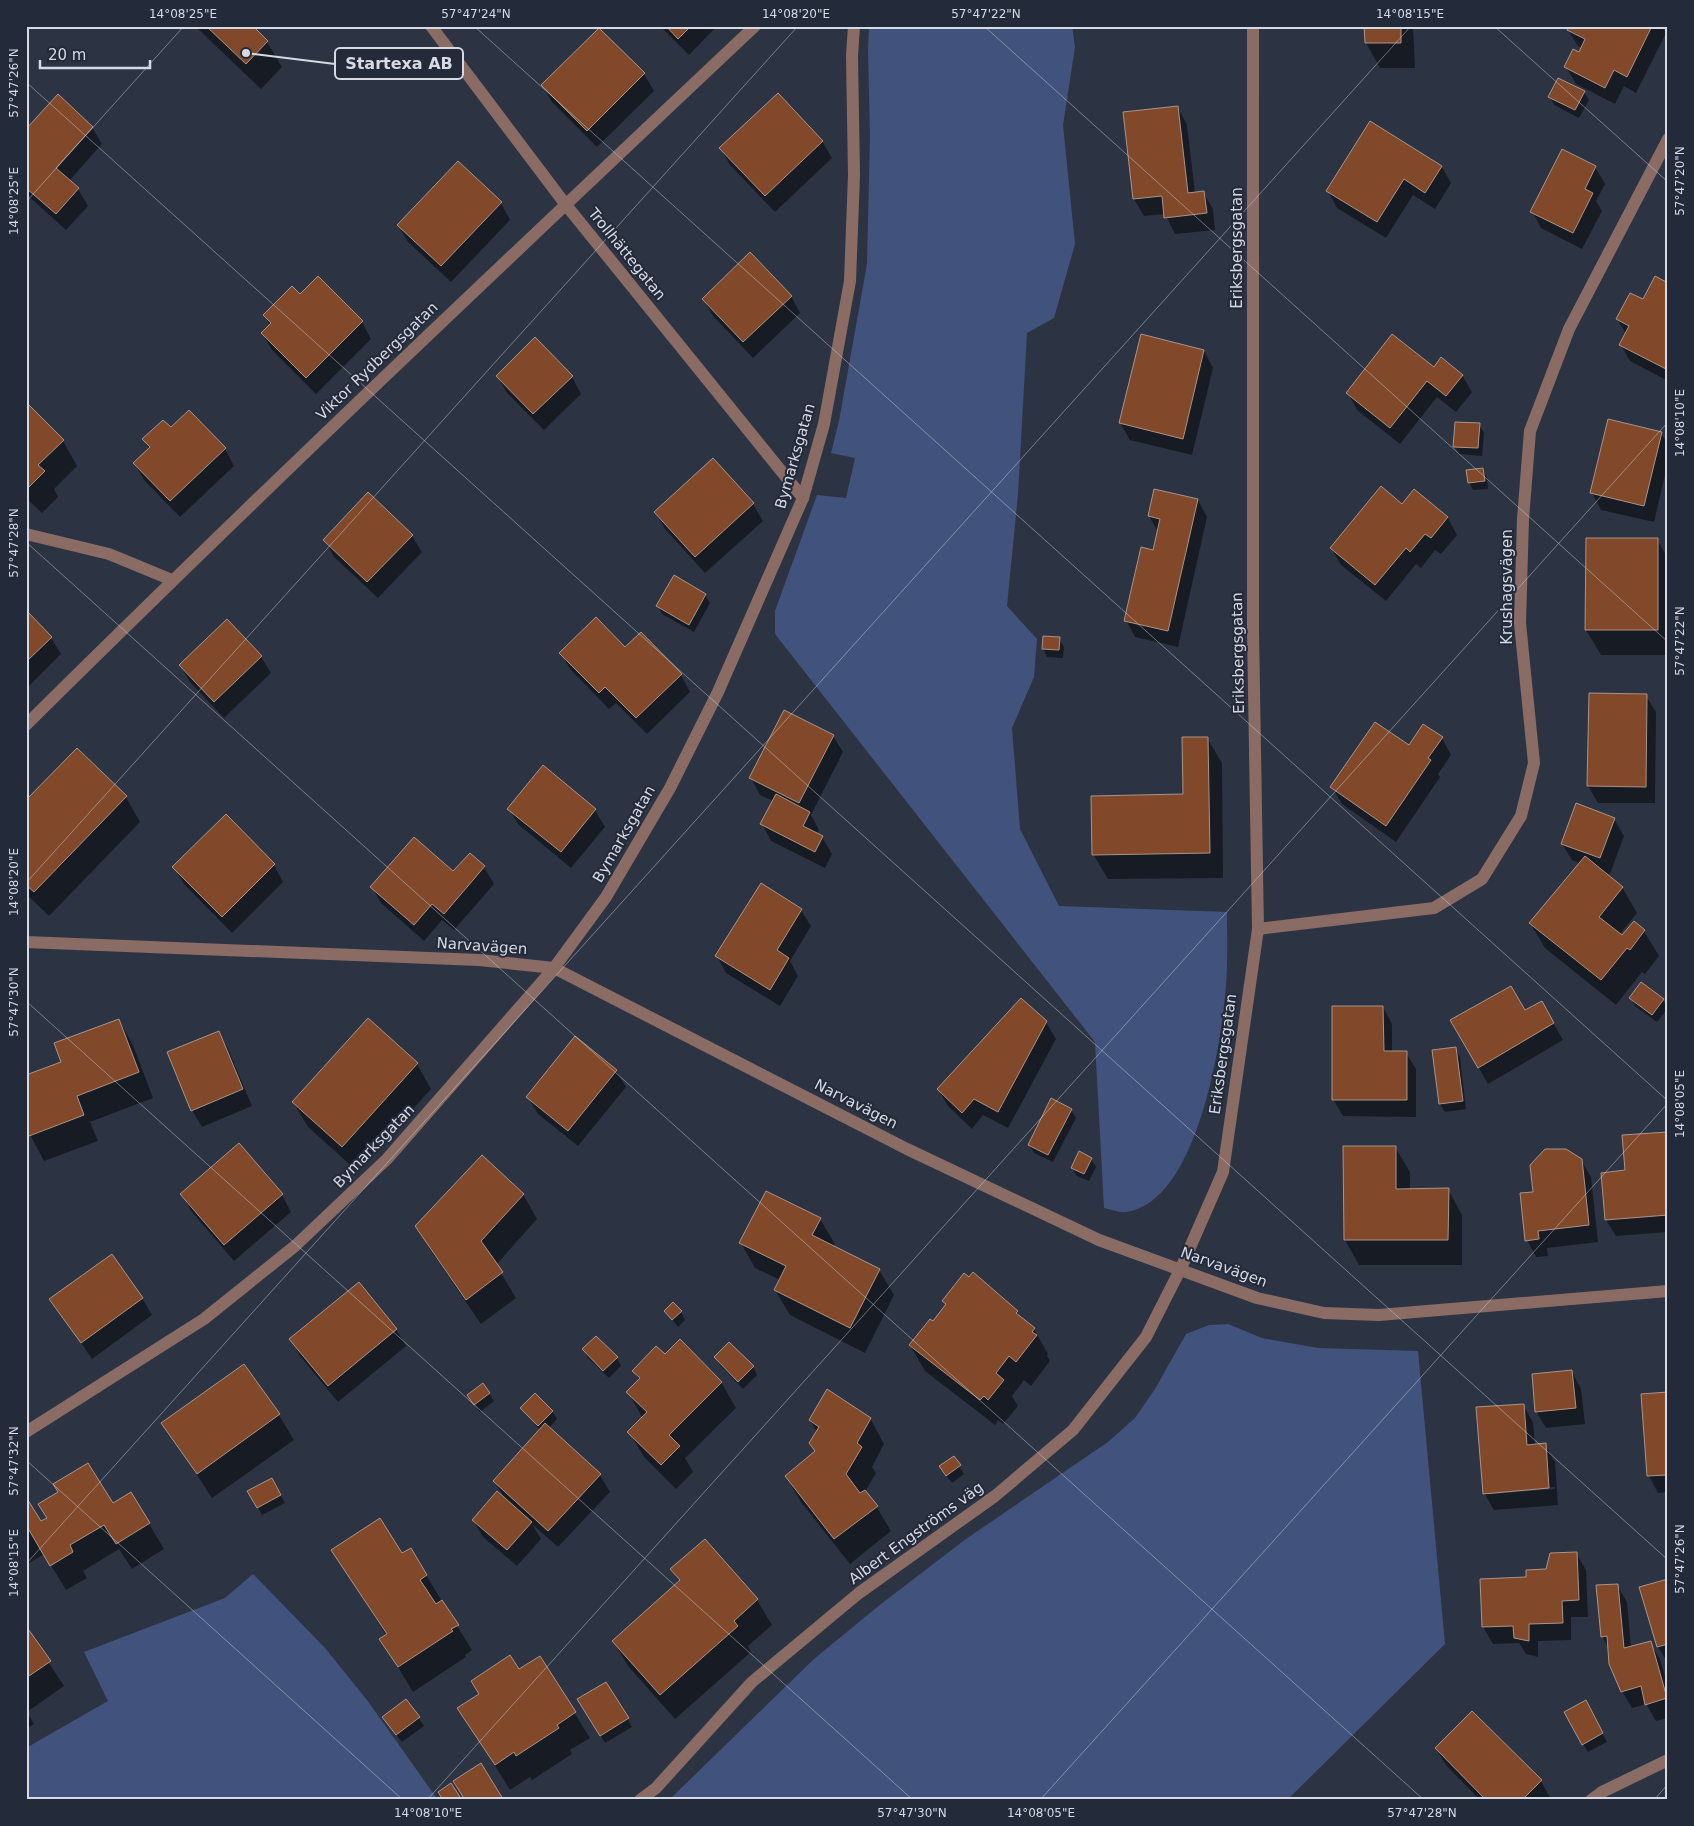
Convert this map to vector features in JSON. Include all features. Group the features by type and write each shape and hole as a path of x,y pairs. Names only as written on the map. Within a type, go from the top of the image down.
{"street":[{"name":"Trollhättegatan","path":"431,26 566,205 803,498"},
{"name":"Viktor Rydbergsgatan","path":"26,725 172,580 394,366 754,26"},
{"name":"Bymarksgatan","path":"26,1432 204,1319 295,1246 387,1159 554,968 606,896 670,788 718,692 803,498 824,424 850,281 854,175 852,56 854,26"},
{"name":"Eriksbergsgatan","path":"1181,1268 1223,1172 1258,929 1253,631 1252,26"},
{"name":"Krushagsvägen","path":"1258,929 1434,908 1482,880 1521,816 1534,763 1520,623 1523,519 1530,431 1569,329 1668,139"},
{"path":"26,534 109,554 172,580"},
{"name":"Narvavägen","path":"26,942 479,960 554,968 907,1149 1099,1240 1181,1268 1257,1298 1324,1313 1379,1315 1668,1291"},
{"name":"Albert Engströms väg","path":"640,1800 656,1788 752,1682 859,1593 995,1496 1073,1430 1146,1337 1181,1268"},
{"path":"1591,1800 1602,1792 1668,1760"}],"shaded area":[{"path":"869,26 1072,26 1075,47 1063,125 1075,244 1054,318 1027,333 1018,494 1007,606 1037,639 1034,677 1012,728 1020,829 1059,906 1227,912 1226,984 1219,1043 1201,1116 1188,1151 1171,1181 1151,1202 1126,1212 1104,1208 1095,1042 775,634 775,611 817,495 846,498 855,458 831,453 839,421 867,264 870,135"},
{"path":"1228,1324 1262,1338 1318,1348 1418,1351 1445,1644 1287,1800 669,1800 814,1659 881,1604 966,1539 1108,1442 1135,1418 1155,1389 1186,1334 1209,1325"},
{"path":"253,1574 325,1648 367,1700 438,1800 26,1800 26,1748 108,1701 84,1652 225,1598"}],"building":[{"path":"206,26 253,26 268,41 246,64"},
{"path":"666,26 691,26 678,39"},
{"path":"1364,26 1401,26 1401,43 1365,43"},
{"path":"1568,26 1652,26 1627,77 1614,70 1605,88 1564,67 1573,49 1579,52 1585,39 1567,30"},
{"path":"599,28 645,73 587,131 541,85"},
{"path":"1558,78 1585,91 1575,110 1548,97"},
{"path":"778,93 823,141 765,196 719,148"},
{"path":"58,94 93,127 56,168 79,188 56,214 26,188 26,129"},
{"path":"1178,106 1188,193 1204,191 1207,213 1164,218 1162,196 1133,199 1123,112"},
{"path":"1370,121 1442,166 1425,193 1404,179 1377,222 1326,191"},
{"path":"1562,149 1596,166 1585,189 1593,193 1573,233 1530,212"},
{"path":"458,161 502,202 441,266 397,225"},
{"path":"750,252 792,296 743,342 702,299"},
{"path":"318,276 363,321 306,378 261,333 271,323 263,315 292,286 300,294"},
{"path":"1655,276 1668,283 1668,370 1619,345 1629,326 1616,319 1630,293 1643,299"},
{"path":"1141,334 1204,350 1183,439 1119,423"},
{"path":"1392,334 1434,367 1441,357 1463,375 1446,396 1427,381 1390,428 1346,393"},
{"path":"535,337 573,376 533,414 496,376"},
{"path":"26,402 64,440 38,465 45,471 27,489"},
{"path":"189,410 226,448 170,501 133,463 150,447 142,439 163,420 171,427"},
{"path":"1608,419 1662,432 1644,506 1590,493"},
{"path":"1455,422 1480,423 1478,448 1453,447"},
{"path":"713,458 754,503 695,557 654,512"},
{"path":"1483,468 1485,481 1468,483 1466,470"},
{"path":"1381,486 1402,504 1414,489 1448,517 1431,538 1425,534 1410,552 1406,548 1375,585 1330,548"},
{"path":"1154,489 1198,499 1168,631 1124,621 1141,547 1153,550 1160,519 1148,516"},
{"path":"368,492 413,535 367,582 323,540"},
{"path":"1586,538 1658,538 1658,630 1585,630"},
{"path":"674,575 706,594 689,625 656,606"},
{"path":"26,610 52,637 26,662"},
{"path":"596,617 625,647 641,632 682,674 636,718 605,687 599,693 559,653"},
{"path":"227,619 262,656 214,702 179,665"},
{"path":"1043,636 1060,637 1059,650 1042,649"},
{"path":"1589,693 1647,694 1646,787 1587,786"},
{"path":"784,710 834,735 799,803 749,778"},
{"path":"1375,722 1409,745 1423,724 1443,737 1428,758 1431,760 1386,826 1330,787"},
{"path":"1182,737 1208,737 1210,853 1092,855 1091,796 1183,794"},
{"path":"77,748 127,796 34,892 26,885 26,800"},
{"path":"543,765 596,809 561,852 507,809"},
{"path":"776,794 810,812 803,826 823,836 815,852 760,824"},
{"path":"1576,803 1615,818 1600,858 1561,844"},
{"path":"226,814 275,864 222,917 172,867"},
{"path":"414,837 453,871 470,853 485,866 444,914 432,904 414,925 370,887"},
{"path":"1585,856 1623,887 1599,917 1622,935 1634,921 1645,930 1630,950 1627,948 1601,980 1529,923"},
{"path":"761,883 802,909 777,950 789,958 770,990 715,956"},
{"path":"1641,982 1664,999 1652,1015 1629,998"},
{"path":"1511,986 1525,1010 1542,1001 1554,1023 1478,1068 1450,1020"},
{"path":"1021,998 1047,1021 998,1112 974,1099 962,1113 937,1089"},
{"path":"1332,1006 1383,1006 1384,1051 1407,1051 1407,1100 1332,1100"},
{"path":"368,1018 418,1063 342,1147 292,1102"},
{"path":"119,1019 139,1072 77,1096 84,1115 29,1136 26,1130 26,1075 61,1062 54,1043"},
{"path":"219,1031 243,1089 191,1111 167,1052"},
{"path":"575,1036 617,1070 568,1131 526,1097"},
{"path":"1456,1047 1463,1101 1439,1104 1432,1050"},
{"path":"1051,1098 1072,1109 1048,1155 1028,1145"},
{"path":"1668,1132 1668,1215 1605,1220 1601,1173 1625,1170 1622,1135"},
{"path":"239,1143 283,1194 224,1245 180,1194"},
{"path":"1343,1146 1396,1146 1396,1189 1449,1188 1448,1240 1344,1240"},
{"path":"1545,1149 1566,1149 1582,1159 1589,1225 1538,1231 1539,1239 1525,1241 1520,1193 1533,1192 1530,1165"},
{"path":"1079,1151 1092,1158 1084,1174 1071,1168"},
{"path":"482,1155 524,1194 481,1241 503,1272 466,1300 415,1226"},
{"path":"766,1191 821,1218 812,1235 880,1269 850,1328 774,1290 786,1266 739,1243"},
{"path":"112,1254 143,1298 81,1343 49,1299"},
{"path":"973,1272 1018,1311 1016,1313 1035,1328 1032,1332 1037,1335 1016,1362 1009,1356 996,1373 1004,1380 988,1400 984,1396 980,1400 909,1345 930,1319 933,1321 946,1304 942,1301 964,1273 969,1277"},
{"path":"359,1282 397,1329 328,1386 289,1339"},
{"path":"673,1302 682,1311 672,1320 664,1311"},
{"path":"596,1336 618,1357 603,1371 582,1349"},
{"path":"680,1339 722,1382 669,1435 680,1446 661,1465 627,1432 647,1412 626,1392 640,1378 632,1371 656,1346 665,1354"},
{"path":"729,1342 754,1366 738,1382 714,1357"},
{"path":"244,1364 280,1414 197,1474 161,1423"},
{"path":"1572,1370 1576,1408 1535,1412 1532,1374"},
{"path":"483,1383 490,1393 474,1405 467,1395"},
{"path":"827,1389 871,1418 857,1443 862,1447 846,1474 860,1493 865,1490 878,1506 834,1539 785,1476 815,1451 809,1443 819,1427 809,1420"},
{"path":"1668,1392 1668,1475 1647,1476 1641,1394"},
{"path":"535,1393 553,1411 538,1426 520,1408"},
{"path":"1524,1404 1527,1445 1546,1443 1549,1488 1483,1494 1476,1407"},
{"path":"545,1423 601,1474 548,1531 493,1481"},
{"path":"954,1456 961,1465 946,1476 939,1466"},
{"path":"88,1463 113,1503 131,1492 150,1523 116,1544 104,1525 70,1545 73,1552 50,1566 29,1530 26,1531 26,1497 41,1521 47,1518 38,1504 58,1492 53,1484"},
{"path":"272,1478 281,1495 257,1508 247,1491"},
{"path":"497,1491 532,1522 507,1550 472,1520"},
{"path":"380,1518 402,1553 411,1548 427,1575 420,1580 436,1604 442,1600 459,1625 451,1629 453,1631 398,1667 379,1639 387,1634 331,1550"},
{"path":"705,1539 758,1599 734,1621 738,1626 660,1695 612,1641 680,1580 670,1569"},
{"path":"1577,1552 1579,1600 1562,1601 1563,1623 1529,1624 1529,1641 1514,1638 1513,1626 1482,1627 1480,1579 1526,1577 1526,1570 1546,1569 1550,1553"},
{"path":"1668,1579 1668,1644 1657,1647 1639,1587"},
{"path":"1618,1584 1624,1648 1651,1641 1667,1698 1645,1705 1641,1686 1621,1692 1609,1664 1607,1636 1601,1637 1596,1585"},
{"path":"26,1626 51,1661 26,1678"},
{"path":"510,1655 519,1669 540,1656 576,1712 557,1725 559,1728 516,1756 514,1752 495,1765 457,1708 479,1694 471,1681"},
{"path":"606,1682 629,1718 600,1736 577,1699"},
{"path":"406,1699 420,1717 396,1735 382,1717"},
{"path":"1586,1700 1603,1733 1582,1745 1564,1712"},
{"path":"1472,1711 1542,1780 1522,1800 1486,1800 1435,1748"},
{"path":"481,1763 503,1799 465,1800 453,1781"},
{"path":"451,1783 462,1800 443,1800 438,1792"}],"place":[{"name":"Startexa AB","path":"246,53"}]}
